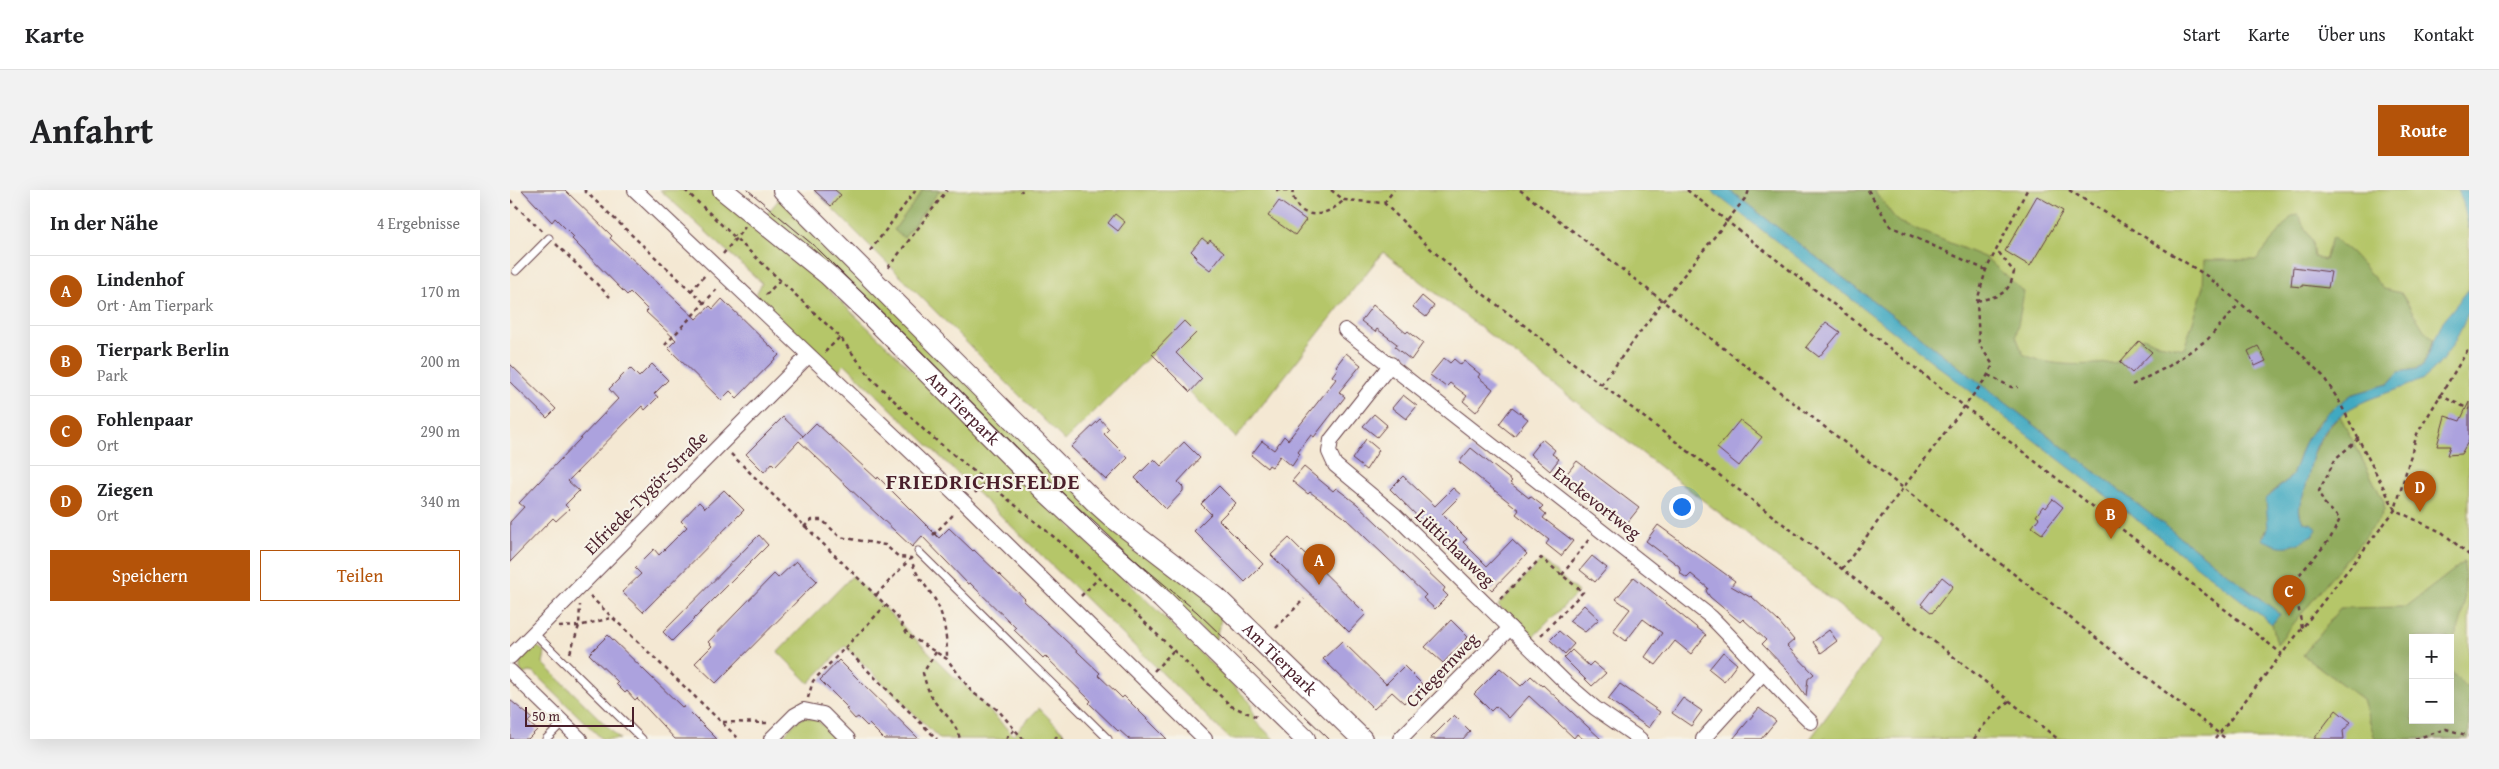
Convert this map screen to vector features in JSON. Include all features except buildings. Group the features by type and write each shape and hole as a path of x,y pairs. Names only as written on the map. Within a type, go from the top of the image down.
{"main road":[{"name":"Am Tierpark","path":"723,190 828,276 865,310 1048,494 1162,599 1304,739"},
{"name":"Am Tierpark","path":"783,190 1093,500 1113,518 1216,597 1362,739"}],"street":[{"path":"635,190 965,503 1205,739"},
{"name":"Enckevortweg","path":"1345,330 1711,617 1750,655 1763,673 1811,722"},
{"name":"Elfriede-Tygör-Straße","path":"510,657 811,359"},
{"name":"Lüttichauweg","path":"1390,364 1331,440 1329,452 1335,465 1395,515 1529,647 1595,708 1640,739"},
{"name":"Criegernweg","path":"1400,739 1510,628"},
{"path":"510,671 580,739"},
{"path":"1703,739 1763,673"},
{"path":"771,739 794,715 804,710 822,714 848,739"}],"lane":[{"path":"516,272 549,238"},
{"path":"918,552 1108,739"},
{"path":"536,631 566,665 642,739"},
{"path":"546,739 563,722"}],"path":[{"path":"584,190 704,303"},
{"path":"685,190 737,237 779,281 840,337 871,378 919,425 987,480 1100,577 1231,706 1257,718"},
{"path":"870,251 916,190"},
{"path":"888,268 947,190"},
{"path":"1276,190 1293,190 1292,195 1300,209 1308,213 1322,214 1335,208 1344,200"},
{"path":"1331,190 1344,200 1384,203 1433,251 1478,290 1842,569 2058,739"},
{"path":"1384,203 1394,190"},
{"path":"1520,190 2226,739"},
{"path":"1687,190 2282,654"},
{"path":"1601,385 1663,301 1747,196 1749,190"},
{"path":"1868,190 1890,226 1986,270"},
{"path":"1842,569 1987,376 1993,365 1979,344 1977,301 1986,270 2028,190"},
{"path":"2069,190 2207,276 2297,350 2323,376 2339,401 2395,510 2443,533 2469,555"},
{"path":"510,200 610,297"},
{"path":"737,237 748,224"},
{"path":"1977,301 2002,295 2012,283 2014,272 1997,250"},
{"path":"756,306 779,281"},
{"path":"664,345 722,284"},
{"path":"2132,385 2169,366 2208,339 2239,304"},
{"path":"811,359 840,337"},
{"path":"2215,739 2395,510 2418,434 2439,395 2469,348"},
{"path":"1987,376 2011,387 2018,386"},
{"path":"2439,395 2469,409"},
{"path":"2302,628 2294,581 2330,538 2340,519 2323,502 2319,490 2336,458 2359,439"},
{"path":"730,453 896,615 908,635 947,659 972,692 998,710 1023,739"},
{"path":"933,535 987,480"},
{"path":"804,526 811,520 822,520 840,537 885,545 899,557 912,558"},
{"path":"1562,575 1598,527"},
{"path":"876,595 918,552"},
{"path":"912,558 917,576 935,600 941,616 947,638 947,659"},
{"path":"1490,608 1541,558 1582,592 1529,647"},
{"path":"1071,606 1100,577"},
{"path":"580,586 611,618 739,739"},
{"path":"566,665 579,626 580,586"},
{"path":"1276,628 1304,599"},
{"path":"807,701 813,681 886,605"},
{"path":"536,631 579,626 611,618"},
{"path":"845,648 937,739"},
{"path":"1145,680 1174,650"},
{"path":"936,652 923,673 926,687 937,705 950,716 960,739"},
{"path":"1974,739 1983,726 2010,700"},
{"path":"722,722 772,723"},
{"path":"1006,739 1015,729"},
{"path":"2415,739 2446,729 2469,736"},
{"path":"1055,739 1056,736 1063,739"}],"green space":[{"path":"660,190 713,190 817,279 1250,702 1255,721 1274,739 1230,739 845,364 836,373 756,294 762,283"},
{"path":"814,190 2469,190 2469,739 1810,739 1883,640 1383,252 1236,438 1152,354 1065,441"},
{"path":"923,190 940,190 904,238 894,230"},
{"path":"1729,190 1874,190 1897,221 1986,258 2024,292 2016,336 2023,354 2045,362 2070,364 2120,362 2143,337 2159,344 2184,349 2203,290 2204,260 2256,260 2292,216 2298,215 2312,242 2314,257 2325,260 2332,237 2352,253 2384,289 2401,293 2424,330 2434,339 2423,366 2399,372 2388,384 2351,395 2318,422 2304,443 2292,476 2269,495 2268,529 2262,535 2289,547 2314,534 2313,524 2303,522 2300,503 2317,447 2321,439 2340,416 2384,502 2384,510 2380,518 2277,644 2272,624 2280,614"},
{"path":"781,197 1223,612 1215,642 765,216"},
{"path":"1542,560 1578,592 1532,638 1498,605"},
{"path":"2464,562 2465,593 2463,615 2454,637 2454,634 2409,634 2409,724 2454,724 2454,675 2464,686 2469,686 2469,739 2375,739 2363,700 2303,655 2340,608 2406,607"},
{"path":"852,576 956,679 959,679 1013,735 1039,708 1070,739 940,739 845,646 809,683 778,652"},
{"path":"529,647 542,649 545,653 543,663 620,739 602,739 534,673 523,674 520,669 520,658"},
{"path":"804,717 816,719 838,739 780,739 796,722"}],"water":[{"path":"1710,190 1729,190 2280,614 2272,624"},
{"path":"2457,190 2469,190 2469,229 2462,199"},
{"path":"2469,289 2469,308 2462,327 2450,349 2435,369 2419,381 2373,398 2350,409 2331,424 2320,439 2316,446 2299,508 2303,522 2313,524 2317,529 2315,533 2305,540 2288,546 2279,546 2262,539 2268,529 2266,499 2292,476 2304,443 2327,413 2351,395 2388,384 2399,372 2423,366 2443,321"}],"tram line":[{"path":"748,190 819,250 1101,531 1197,612 1329,739"}],"place":[{"name":"Ziegen","path":"2420,512"},
{"name":"Tierpark Berlin","path":"2111,539"},
{"name":"Lindenhof","path":"1319,585"},
{"name":"Fohlenpaar","path":"2289,616"}],"district":[{"name":"FRIEDRICHSFELDE","path":"983,481"}]}
